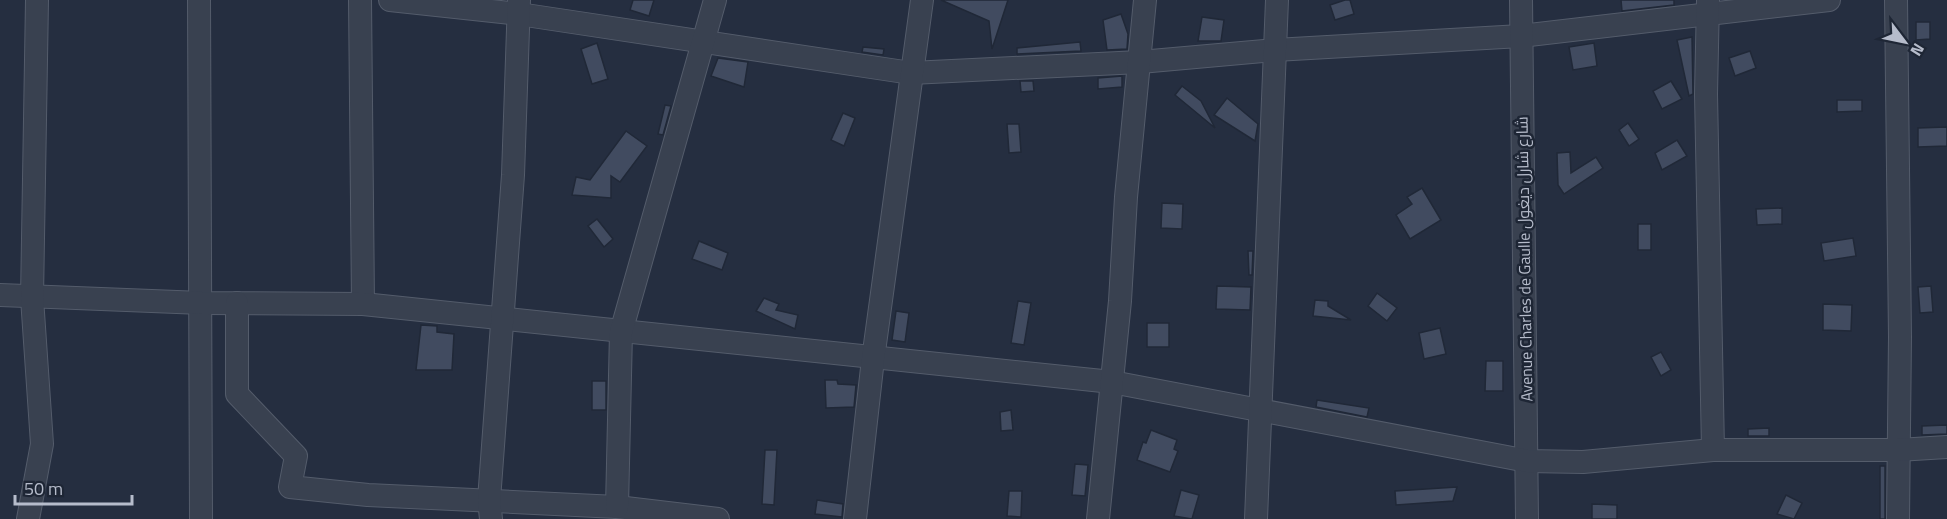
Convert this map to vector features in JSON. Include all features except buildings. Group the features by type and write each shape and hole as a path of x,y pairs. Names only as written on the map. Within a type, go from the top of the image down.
{"street":[{"path":"28,519 42,444 32,298 37,0"},
{"path":"200,0 201,519"},
{"path":"360,0 363,304"},
{"path":"390,0 519,7 704,41 911,73 1140,62 1275,50 1521,36 1707,7 1829,0"},
{"path":"617,507 621,332 715,0"},
{"path":"855,519 873,359 922,0"},
{"path":"1098,519 1145,0"},
{"path":"1256,519 1277,0"},
{"name":"Avenue Charles de Gaulle شارع شارل ديغول","path":"1521,0 1527,519"},
{"path":"1896,0 1900,336 1898,519"},
{"path":"490,510 513,175 519,7"},
{"path":"1707,7 1713,450"},
{"path":"0,295 202,303 363,304 502,316 621,332 1112,382 1527,461 1583,462 1713,450 1898,450 1947,447"},
{"path":"237,303 237,394 296,456 290,487 490,510 617,507 641,515 718,519"}]}
